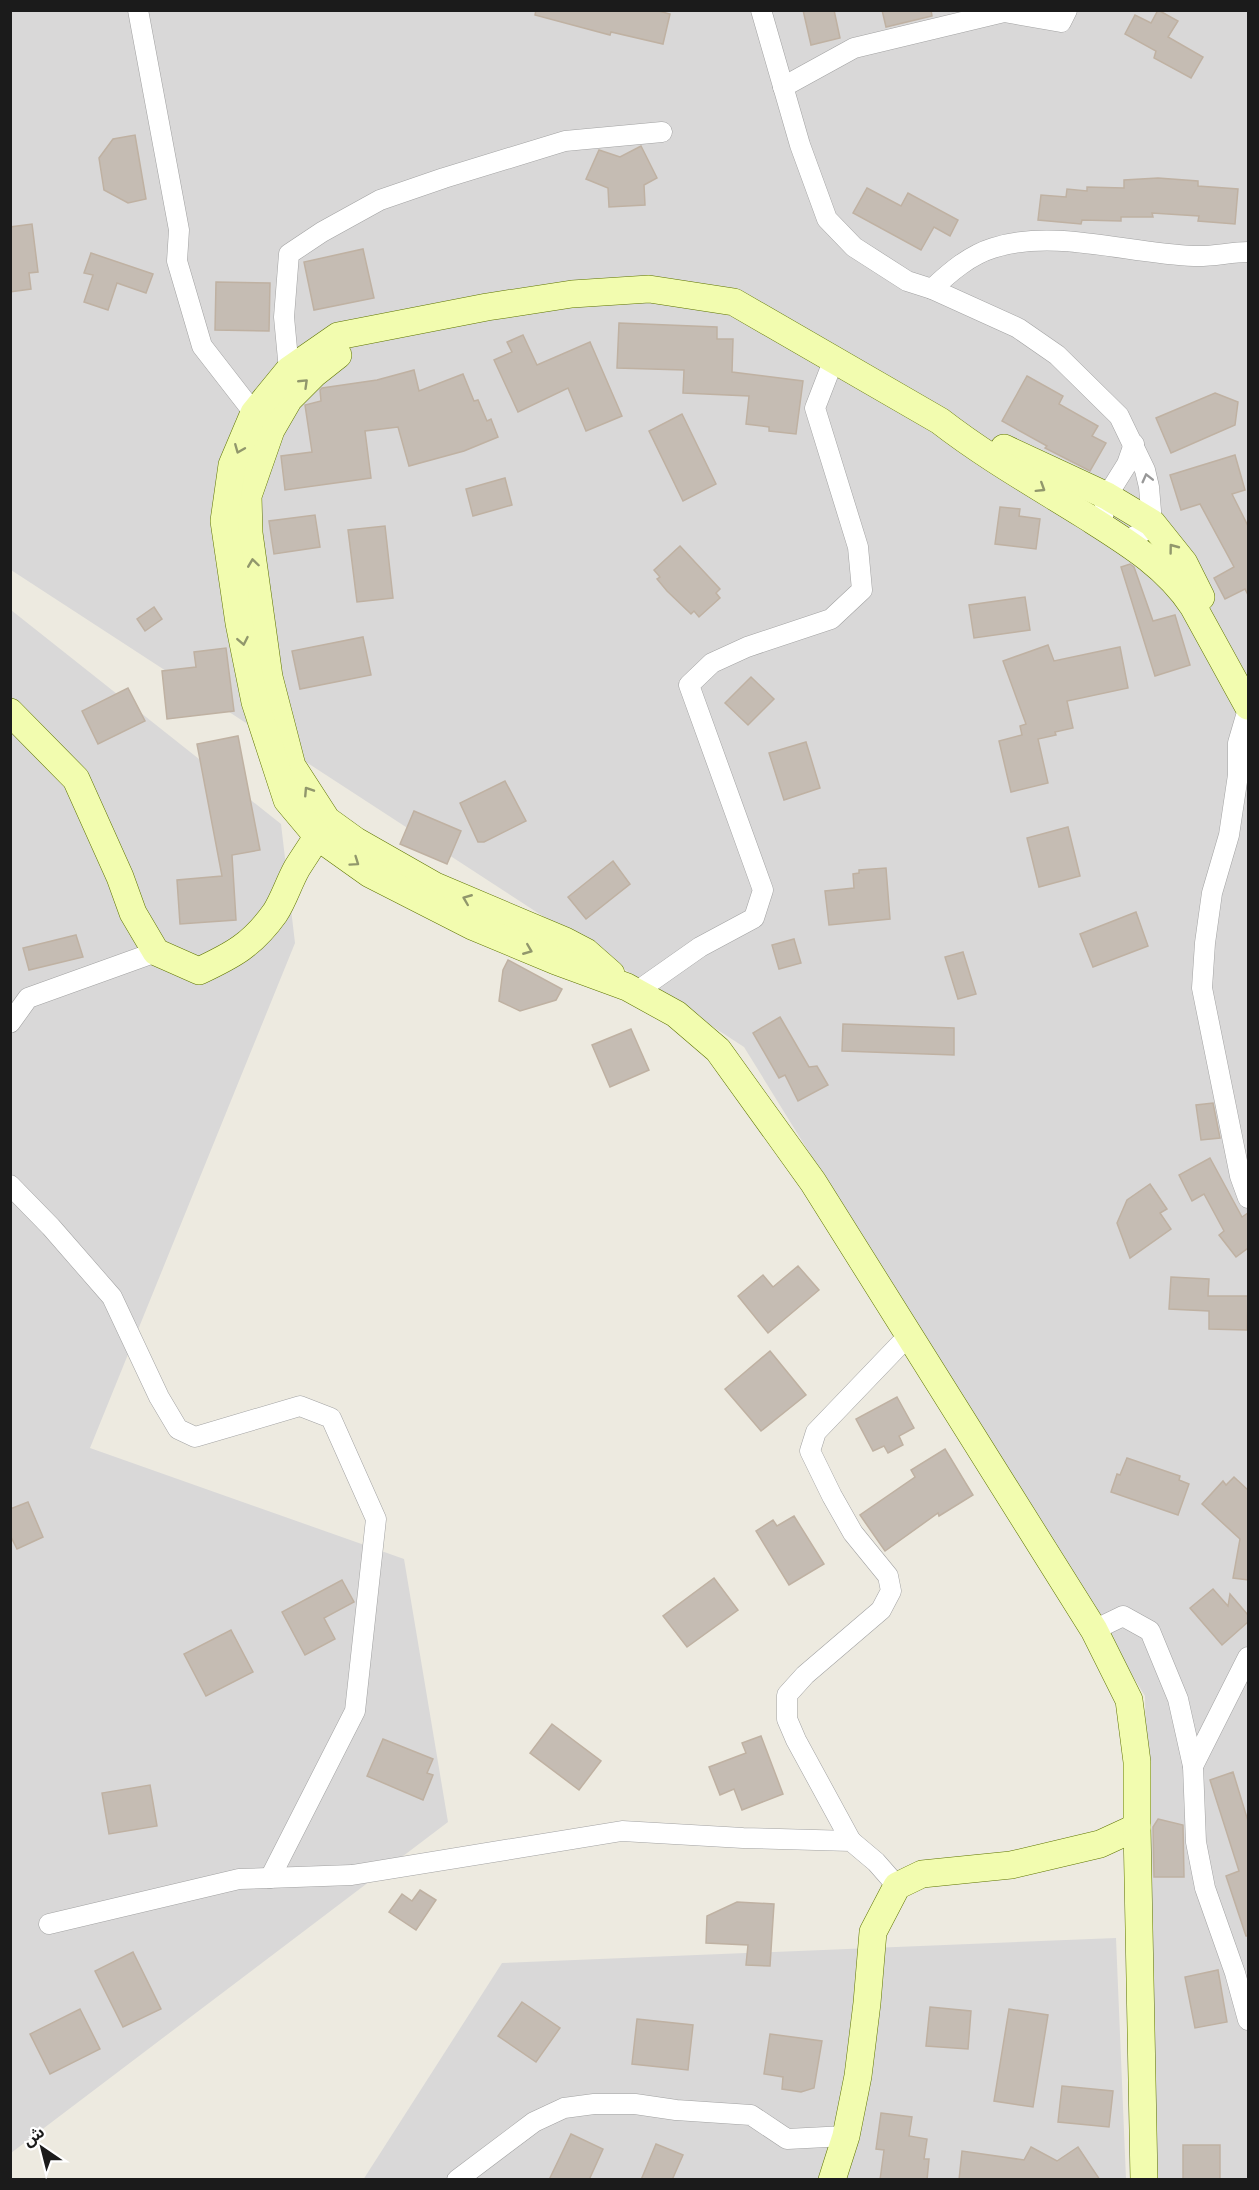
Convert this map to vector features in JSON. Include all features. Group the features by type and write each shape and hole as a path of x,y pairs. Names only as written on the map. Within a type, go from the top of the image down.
{"main road":[{"path":"1144,2180 1137,1762 1129,1700 1094,1630 813,1182 718,1050 676,1014 632,989 472,926 370,874 323,828 287,800 255,702 239,623 224,521 232,465 254,413 289,370 338,336 572,294 649,290 734,302 940,422 1156,563 1183,591 1248,707"},
{"path":"323,828 292,766 269,677 249,533 248,496 271,430 289,399 314,374 349,347 388,326"},
{"path":"940,422 973,434 1107,496 1152,523 1174,549 1193,579 1222,658"},
{"path":"10,712 76,779 120,877 133,913 156,952 199,971 238,952 258,933 276,912 297,868 323,828"},
{"path":"832,2180 846,2136 858,2076 873,1932 897,1886 922,1874 1011,1864 1100,1844 1137,1827"}],"street":[{"path":"138,10 179,230 177,261 201,346 254,413"},
{"path":"761,10 800,145 827,219 854,247 907,281 932,289 1018,328 1057,355 1119,416 1134,444 1145,470 1152,523 1148,529 1114,534 1103,515 1107,496 1127,464 1134,444"},
{"path":"783,87 854,48 1004,12 1061,22 1066,10"},
{"path":"289,370 284,318 289,254 322,232 380,200 565,141 662,132"},
{"path":"932,289 953,269 992,248 1030,240 1195,256 1248,252"},
{"path":"632,989 700,947 754,918 764,890 689,685 712,663 747,647 831,619 862,590 858,547 815,408 834,359"},
{"path":"1248,707 1238,743 1238,775 1229,834 1212,893 1202,988 1240,1176 1248,1198"},
{"path":"10,1023 28,998 156,952"},
{"path":"10,1185 51,1227 112,1298 159,1397 178,1429 195,1437 300,1407 331,1418 376,1519 355,1712 270,1878"},
{"path":"897,1886 876,1862 851,1841 796,1740 787,1719 787,1695 805,1675 881,1610 891,1591 888,1576 853,1533 810,1451 816,1432 909,1335"},
{"path":"1094,1630 1123,1616 1150,1631 1178,1700 1193,1766 1196,1842 1205,1888 1235,1973 1248,2020"},
{"path":"1193,1766 1248,1657"},
{"path":"49,1924 239,1879 352,1875 622,1831 851,1841"},
{"path":"457,2180 534,2122 564,2108 594,2104 634,2104 676,2110 752,2115 787,2139 846,2136"}],"shaded area":[{"path":"10,11 1248,11 1248,2179 1153,2179 1145,1696 744,1047 11,570"},
{"path":"11,610 281,824 295,943 90,1448 404,1559 448,1822 11,2153"},
{"path":"1116,1938 1126,2179 363,2180 502,1963"}],"building":[{"path":"536,10 655,10 670,14 663,44 611,32 610,35 535,15"},
{"path":"803,10 834,10 840,38 811,45"},
{"path":"882,10 931,10 932,16 886,27"},
{"path":"1158,10 1178,21 1168,37 1203,57 1191,78 1154,58 1156,51 1125,34 1135,15 1151,23"},
{"path":"135,135 146,199 128,203 104,190 99,158 113,139"},
{"path":"641,146 657,178 644,185 645,205 609,207 608,188 586,179 599,150 620,157"},
{"path":"1158,178 1198,181 1198,186 1238,189 1235,224 1198,221 1199,216 1152,213 1153,217 1121,217 1121,221 1082,220 1081,224 1038,220 1041,195 1066,197 1067,189 1087,191 1087,187 1124,188 1124,180"},
{"path":"867,188 901,206 908,193 958,220 950,236 934,227 921,250 853,213"},
{"path":"32,224 38,272 29,273 31,289 10,292 10,227"},
{"path":"363,249 374,298 314,310 304,262"},
{"path":"91,253 153,274 146,293 117,283 108,310 84,302 93,275 84,273"},
{"path":"216,282 270,283 269,331 215,330"},
{"path":"619,323 717,327 717,339 733,339 732,372 803,381 796,434 769,431 769,427 746,424 749,396 683,393 684,370 617,368"},
{"path":"523,335 537,365 590,342 622,416 586,431 568,388 518,412 494,360 512,352 507,342"},
{"path":"414,370 419,391 463,374 474,401 478,400 487,421 491,419 498,437 464,451 409,466 398,427 365,431 371,478 285,490 281,456 312,452 305,405 321,401 320,390 322,388 377,380"},
{"path":"1027,376 1063,396 1059,404 1098,426 1092,436 1106,443 1090,471 1045,448 1047,446 1002,421"},
{"path":"1215,393 1238,402 1235,425 1171,453 1156,418"},
{"path":"682,414 716,484 683,501 649,431"},
{"path":"1235,455 1245,490 1232,494 1248,526 1248,595 1245,589 1225,599 1214,578 1234,567 1200,504 1181,510 1170,475"},
{"path":"505,478 512,505 473,516 466,489"},
{"path":"1000,507 1020,509 1019,516 1040,519 1036,549 995,544"},
{"path":"315,515 320,547 274,554 269,521"},
{"path":"385,526 393,598 357,602 348,530"},
{"path":"680,546 720,589 716,593 720,598 699,617 694,611 691,614 667,591 657,579 660,577 654,570"},
{"path":"1130,564 1134,567 1153,621 1175,615 1190,665 1155,676 1121,567"},
{"path":"1025,597 1030,630 974,638 969,605"},
{"path":"154,607 162,619 145,631 137,619"},
{"path":"363,637 371,675 300,689 292,651"},
{"path":"1048,645 1054,661 1120,647 1128,688 1067,701 1073,728 1038,739 1048,783 1011,792 999,741 1022,735 1020,726 1026,724 1003,661"},
{"path":"226,648 234,711 167,719 162,671 196,667 194,652"},
{"path":"751,677 774,699 748,725 725,703"},
{"path":"128,688 145,721 98,744 82,711"},
{"path":"238,736 260,850 232,855 236,920 180,924 177,880 222,876 197,744"},
{"path":"806,742 820,788 784,800 769,753"},
{"path":"505,781 526,821 484,842 478,842 460,803"},
{"path":"414,811 461,831 447,864 400,844"},
{"path":"1068,827 1080,876 1039,887 1027,838"},
{"path":"613,861 630,884 586,919 568,897"},
{"path":"886,868 890,919 829,925 825,891 854,888 853,874 859,873 859,870"},
{"path":"1136,912 1148,946 1093,967 1080,934"},
{"path":"76,935 83,957 29,970 23,948"},
{"path":"794,939 801,963 779,969 772,945"},
{"path":"963,952 976,994 958,999 945,957"},
{"path":"508,960 562,989 556,1000 520,1011 499,1001 503,970"},
{"path":"780,1017 809,1067 817,1066 828,1085 798,1101 785,1075 779,1078 753,1033"},
{"path":"843,1024 954,1028 954,1055 842,1051"},
{"path":"631,1029 649,1070 610,1087 592,1045"},
{"path":"1213,1103 1220,1138 1201,1140 1196,1105"},
{"path":"1210,1158 1242,1217 1248,1213 1248,1248 1236,1257 1219,1235 1224,1231 1204,1194 1192,1201 1179,1175"},
{"path":"1150,1184 1167,1209 1160,1213 1171,1229 1130,1258 1117,1223 1127,1200"},
{"path":"798,1266 819,1290 768,1333 738,1296 763,1275 773,1287"},
{"path":"1171,1277 1209,1279 1208,1296 1248,1296 1247,1330 1209,1329 1209,1311 1169,1309"},
{"path":"770,1351 806,1395 761,1431 725,1389"},
{"path":"897,1397 914,1428 899,1436 903,1445 888,1453 884,1446 873,1451 856,1419"},
{"path":"945,1449 973,1495 939,1516 938,1513 885,1551 860,1515 915,1477 911,1470"},
{"path":"1127,1458 1180,1476 1179,1480 1189,1484 1178,1515 1111,1492 1117,1474 1120,1475"},
{"path":"1234,1477 1248,1490 1248,1580 1233,1578 1240,1539 1202,1504 1223,1481 1226,1485"},
{"path":"28,1502 43,1537 17,1549 10,1535 10,1509"},
{"path":"794,1516 824,1564 789,1585 756,1531 773,1520 777,1526"},
{"path":"714,1578 738,1610 687,1647 663,1616"},
{"path":"342,1580 354,1602 324,1618 335,1639 305,1655 282,1612"},
{"path":"1213,1589 1228,1606 1230,1594 1248,1615 1248,1622 1222,1645 1190,1608"},
{"path":"231,1630 253,1672 206,1696 184,1654"},
{"path":"552,1724 601,1761 579,1790 530,1753"},
{"path":"761,1736 783,1794 742,1810 734,1789 720,1795 709,1767 746,1753 742,1743"},
{"path":"383,1739 433,1759 427,1773 433,1775 423,1800 367,1776"},
{"path":"1233,1772 1248,1821 1248,1936 1246,1936 1226,1876 1239,1871 1210,1780"},
{"path":"150,1785 157,1826 109,1834 102,1793"},
{"path":"1158,1819 1183,1825 1184,1877 1154,1877 1153,1827"},
{"path":"420,1890 436,1900 416,1930 389,1912 402,1894 412,1901"},
{"path":"737,1902 774,1904 770,1966 746,1965 748,1945 706,1943 707,1916"},
{"path":"133,1952 161,2009 123,2027 95,1971"},
{"path":"1218,1970 1227,2022 1195,2028 1185,1977"},
{"path":"522,2002 560,2028 536,2062 498,2036"},
{"path":"930,2007 971,2011 968,2049 926,2046"},
{"path":"80,2009 100,2049 50,2074 30,2034"},
{"path":"1009,2009 1048,2015 1033,2107 994,2101"},
{"path":"637,2019 693,2025 688,2070 632,2064"},
{"path":"770,2034 822,2041 814,2088 801,2092 782,2089 783,2077 764,2074"},
{"path":"1062,2086 1113,2091 1109,2127 1058,2122"},
{"path":"881,2113 912,2117 909,2136 927,2139 924,2159 929,2159 927,2180 880,2180 884,2150 876,2149"},
{"path":"571,2134 603,2149 589,2180 549,2180"},
{"path":"656,2144 683,2155 672,2180 641,2180"},
{"path":"1183,2145 1220,2145 1220,2180 1183,2180"},
{"path":"1031,2147 1057,2161 1078,2147 1100,2180 959,2180 962,2151 1024,2160"}]}
